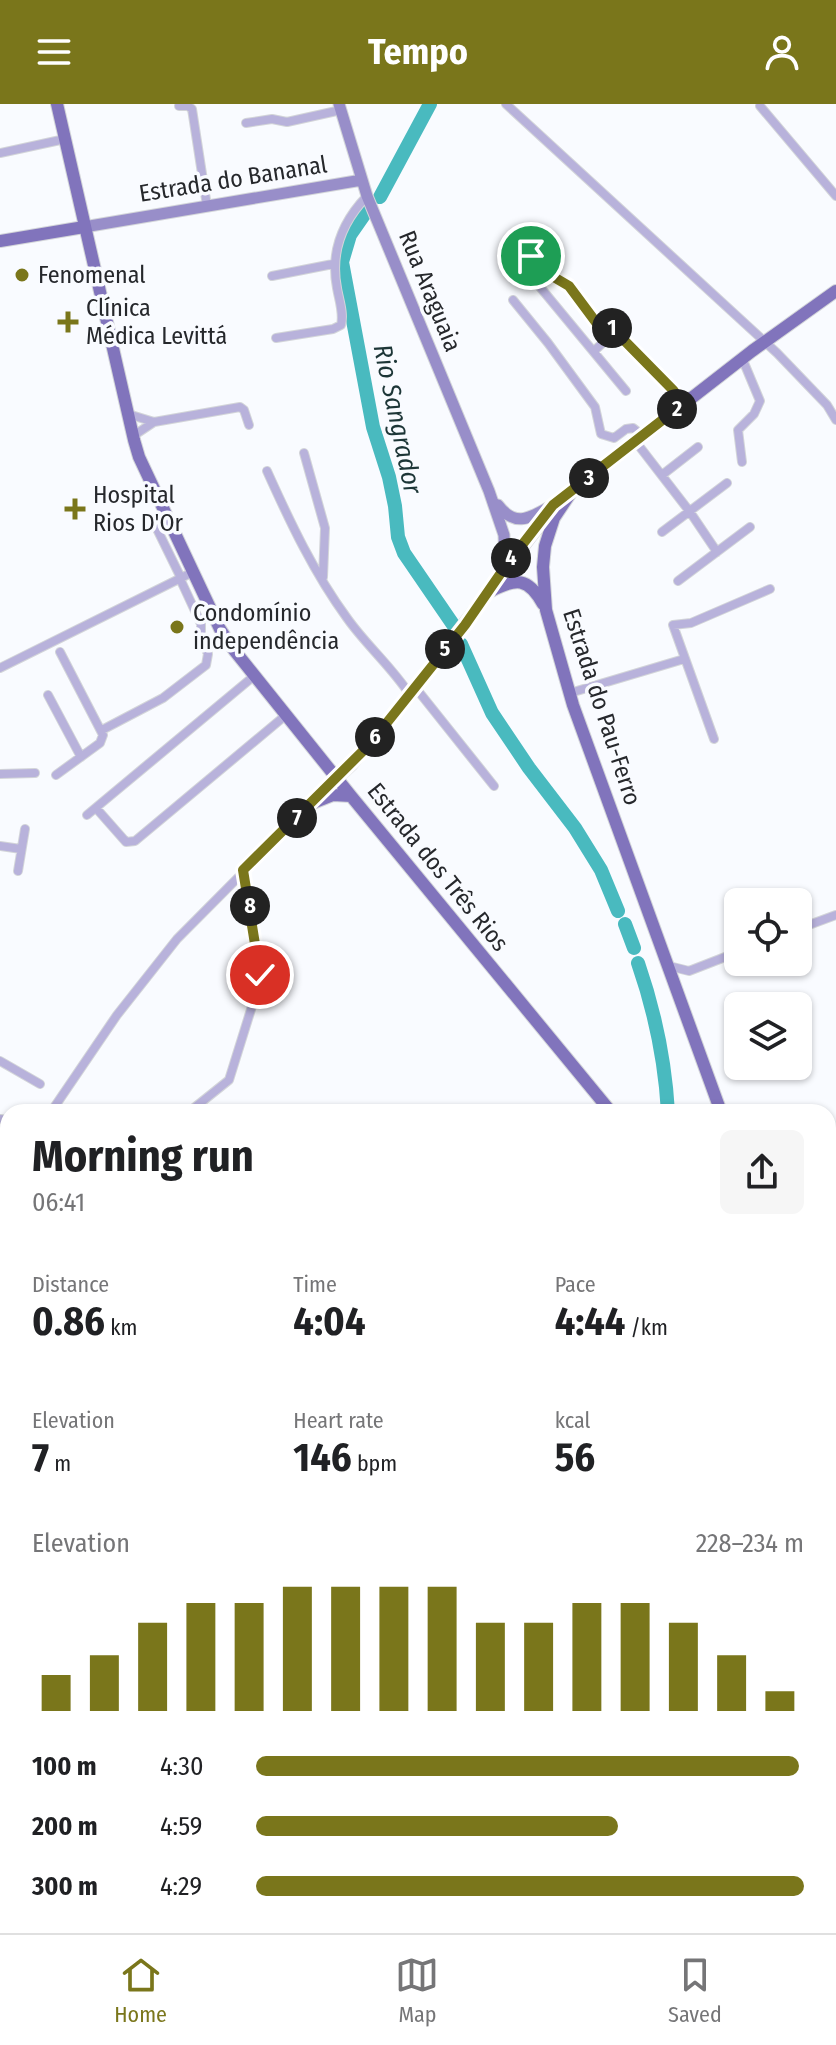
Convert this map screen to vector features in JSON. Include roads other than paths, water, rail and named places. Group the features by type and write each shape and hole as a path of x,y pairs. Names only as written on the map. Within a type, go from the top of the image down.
{"main road":[{"name":"Estrada dos Três Rios","path":"57,104 133,436 185,578 254,676 336,779 604,1104"},
{"name":"Estrada do Bananal","path":"0,241 84,227"},
{"name":"Estrada do Pau-Ferro","path":"718,1104 570,693 546,610 545,546 554,518 572,491 742,358 836,291"},
{"path":"336,779 412,691 491,591 505,567 553,505 572,491"},
{"path":"491,591 506,584 524,582 537,593 546,610"},
{"path":"315,751 335,764 351,765"},
{"path":"313,803 333,795 353,799 349,778 351,765"}],"street":[{"path":"506,104 764,342 827,405 836,420"},
{"path":"179,106 192,109 207,206"},
{"path":"760,106 836,196"},
{"path":"246,123 272,119 287,122 340,107"},
{"name":"Rua Araguaia","path":"340,107 367,196 489,491 504,535 505,567"},
{"path":"0,153 65,139"},
{"name":"Estrada do Bananal","path":"84,227 362,180"},
{"path":"276,338 341,325 333,264 343,229 367,196"},
{"name":"Estrada do Bananal","path":"80,207 93,216 112,222"},
{"path":"531,256 552,276 569,286 598,325 614,330 683,404"},
{"path":"272,276 333,264"},
{"path":"535,281 626,391"},
{"path":"513,300 595,407 601,434 614,438 633,428 717,552"},
{"path":"595,350 605,341 608,327"},
{"path":"742,358 760,401 754,414 738,430 742,462"},
{"path":"133,436 154,422 240,407 249,425"},
{"path":"128,414 154,422"},
{"path":"662,475 698,447"},
{"path":"304,453 325,528 323,578"},
{"path":"267,471 285,512 347,619 494,786"},
{"path":"662,532 727,483"},
{"name":"Rua Araguaia","path":"489,491 499,508 513,519 526,518 553,505"},
{"path":"678,581 750,527"},
{"path":"102,730 163,698 206,665 208,654 201,624 185,578 157,529"},
{"path":"0,668 185,578"},
{"path":"714,739 673,625 691,623 770,589"},
{"path":"203,641 220,629"},
{"path":"56,775 100,743 102,730 60,652"},
{"path":"570,693 684,659"},
{"path":"87,815 254,676"},
{"path":"48,695 81,757"},
{"path":"96,808 120,838 126,842 135,841 286,715"},
{"path":"0,774 35,773"},
{"path":"56,1104 134,991 177,939 336,779"},
{"path":"18,871 25,829"},
{"path":"0,846 21,849"},
{"path":"199,1104 229,1080 258,987 260,964 243,870"},
{"path":"812,924 836,915"},
{"path":"669,966 689,971 724,957"},
{"path":"678,990 689,971"},
{"path":"0,1061 40,1084"}],"waterway":[{"name":"Rio Sangrador","path":"380,197 430,104"},
{"name":"Rio Sangrador","path":"366,212 350,235 342,262 373,427 389,477 398,537 404,553 454,626"},
{"name":"Rio Sangrador","path":"461,644 492,713 575,828 601,870 618,911"},
{"name":"Rio Sangrador","path":"625,924 634,948"},
{"name":"Rio Sangrador","path":"638,963 658,1036 667,1104"}],"place":[{"name":"Fenomenal","path":"22,275"},
{"name":"Clínica Médica Levittá","path":"68,322"},
{"name":"Hospital Rios D'Or","path":"75,509"},
{"name":"Condomínio independência","path":"177,627"}]}
